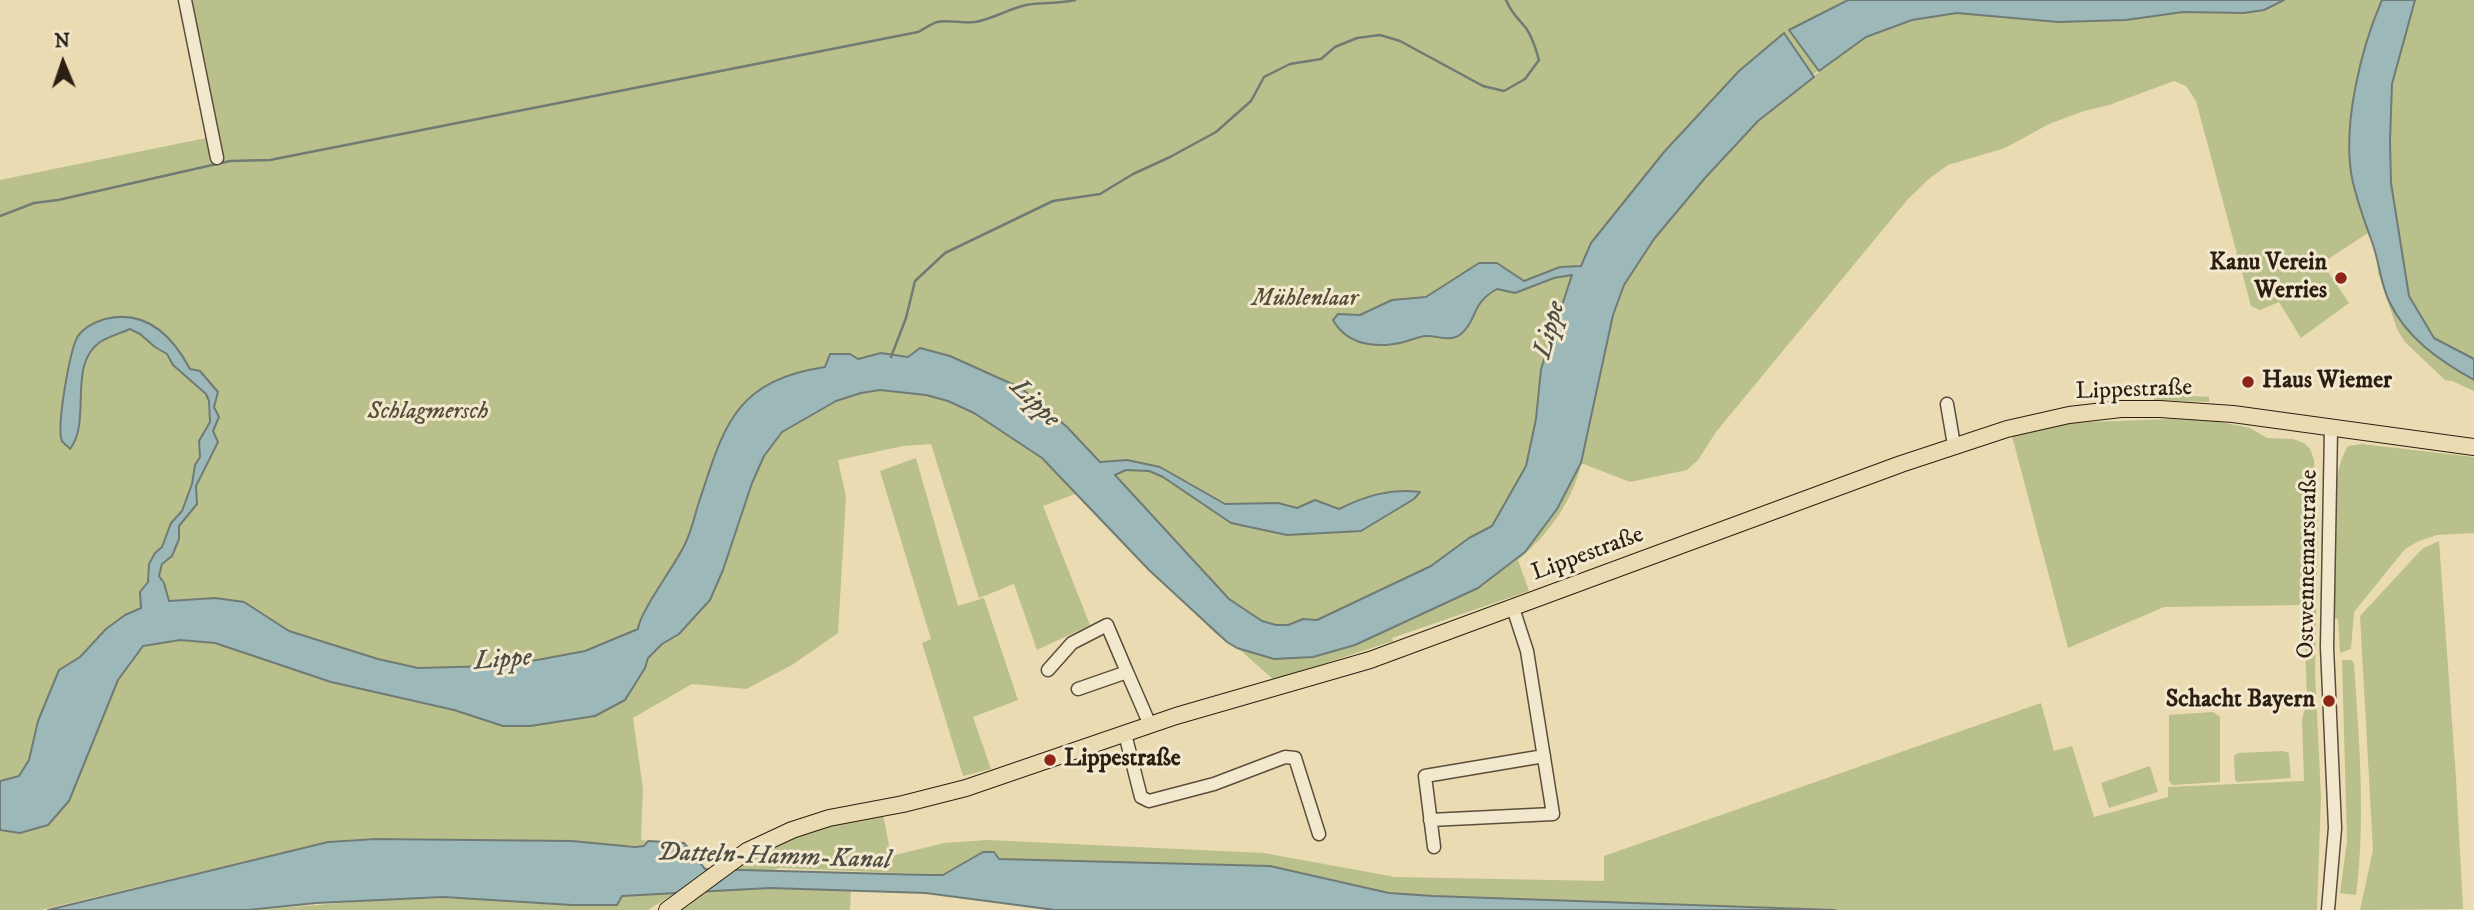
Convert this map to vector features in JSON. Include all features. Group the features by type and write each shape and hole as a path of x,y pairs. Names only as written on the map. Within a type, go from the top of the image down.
{"main road":[{"name":"Lippestraße","path":"672,906 766,841 809,824 966,788 1150,725 1370,660 1954,445 2054,417 2121,409 2233,414 2474,447"}],"street":[{"path":"185,0 217,158"},
{"path":"1947,404 1954,445"},
{"name":"Ostwennemarstraße","path":"2328,907 2335,828 2327,647 2331,429"},
{"path":"1430,820 1553,814 1527,651 1513,608"},
{"path":"1048,670 1072,643 1107,625 1150,725"},
{"path":"1078,689 1127,672"},
{"path":"1125,734 1141,797 1149,802 1214,784 1285,757 1295,758 1319,834"},
{"path":"1434,847 1425,775 1544,757"}],"green space":[{"path":"186,0 2382,0 2360,65 2349,136 2352,181 2368,233 2322,263 2349,303 2301,338 2279,302 2260,310 2251,306 2196,101 2186,86 2174,81 2049,124 2005,148 1948,165 1930,178 1908,199 1716,432 1698,460 1687,470 1630,482 1581,463 1566,504 1549,529 1518,560 1529,591 1392,638 1393,641 1274,680 1240,650 1216,634 1075,494 1043,506 1090,625 1037,650 1014,584 979,598 931,444 903,446 838,460 846,497 838,633 792,665 746,689 692,684 633,718 643,789 641,840 648,841 644,846 503,840 375,838 329,841 41,910 0,910 0,180 206,138 180,5","holes":["1960,13 2082,21 2058,22","1949,14 1912,20 1866,37 1802,85 1865,34 1884,25 1921,16","1799,89 1758,121 1654,239 1624,285 1613,315 1612,300 1672,207 1780,98"]},
{"path":"2387,0 2474,0 2474,391 2445,380 2405,342 2397,329 2378,273"},
{"path":"2155,394 2209,397 2209,402 2154,400"},
{"path":"2171,419 2216,421 2250,428 2267,438 2293,439 2304,443 2310,449 2314,460 2318,528 2315,673 2321,796 2317,910 1835,910 1433,896 1389,893 1270,866 999,859 994,852 983,852 943,875 779,868 771,871 726,869 785,835 882,809 891,856 944,843 988,840 1264,853 1395,877 1604,881 1604,856 2041,703 2054,751 2072,746 2094,817 2168,797 2168,787 2304,781 2302,719 2307,702 2304,605 2164,607 2068,648 2012,436 2063,423"},
{"path":"2362,444 2474,457 2474,533 2437,535 2405,549 2354,612 2351,649 2340,653 2338,619 2335,619 2332,601 2334,499 2341,460 2348,446"},
{"path":"916,458 958,606 984,598 1018,700 973,717 991,769 963,776 922,643 931,639 880,471"},
{"path":"2439,541 2463,909 2360,910 2373,850 2360,616 2422,549"},
{"path":"2342,660 2351,660 2354,663 2358,721 2361,837 2356,895 2340,893 2347,841"},
{"path":"2213,712 2220,717 2220,782 2172,785 2169,781 2169,715"},
{"path":"2238,753 2289,753 2291,778 2235,780 2234,756"},
{"path":"2150,766 2158,792 2109,808 2101,783"},
{"path":"770,888 851,890 850,910 682,910 691,904 695,892"},
{"path":"675,893 648,910 257,910 443,898 616,905 622,896"}],"water":[{"path":"1848,0 2284,0 2264,10 2244,13 2183,12 2126,20 2058,22 1957,13 1912,20 1866,37 1819,71 1789,30"},
{"path":"2382,0 2415,0 2392,84 2390,141 2391,183 2409,296 2434,338 2474,359 2474,380 2425,347 2396,314 2386,294 2352,178 2350,135 2355,87 2367,41"},
{"name":"Lippe","path":"1784,33 1814,77 1758,121 1705,178 1654,239 1624,285 1613,315 1581,463 1557,509 1525,552 1478,588 1355,645 1313,657 1274,659 1237,648 1227,642 1149,570 1042,458 974,413 948,401 926,395 880,390 836,401 782,432 764,456 752,483 710,600 679,634 662,644 648,658 645,668 625,700 595,716 530,726 503,726 454,710 331,682 215,643 180,640 143,646 118,680 69,801 48,825 20,833 0,830 0,781 19,776 29,760 38,721 59,670 80,657 106,629 125,615 141,608 140,592 148,582 149,564 162,547 171,523 182,511 192,484 195,465 200,457 199,441 210,422 206,394 173,365 167,354 130,329 100,342 90,352 84,364 79,424 70,449 62,441 61,433 62,405 68,371 78,336 94,323 120,317 145,321 166,336 190,369 200,371 218,392 214,407 219,417 213,431 218,442 196,486 197,504 179,526 179,539 172,556 162,564 159,576 169,601 215,598 244,602 289,631 378,659 418,668 492,666 585,651 638,629 644,612 686,541 725,431 751,396 794,374 825,367 830,354 850,354 858,359 881,353 908,357 920,348 950,356 1021,388 1067,427 1100,462 1127,460 1160,467 1225,504 1278,503 1297,508 1315,500 1339,509 1378,494 1420,492 1414,499 1361,531 1287,535 1231,523 1163,477 1149,471 1126,470 1115,475 1229,599 1262,621 1288,625 1303,619 1317,620 1431,566 1469,538 1492,526 1526,466 1536,419 1541,369 1572,275 1554,278 1515,293 1497,289 1482,300 1466,329 1452,338 1425,336 1393,344 1363,343 1346,335 1339,328 1333,320 1338,314 1360,315 1392,300 1426,297 1479,263 1497,263 1524,281 1560,267 1581,266 1591,243 1664,152 1739,71"},
{"path":"375,839 572,841 635,847 644,846 648,841 684,843 705,869 927,875 943,875 983,852 994,852 999,859 1270,866 1389,893 1835,910 1055,910 926,893 770,888 622,896 617,905 443,897 316,903 248,910 48,910 328,842"}],"waterway":[{"path":"0,216 34,203 230,161 270,160 918,32 937,22 975,22 1026,5 1075,0"},
{"path":"891,357 906,318 915,281 945,253 1053,201 1100,194 1216,132 1251,101 1264,77 1290,64 1321,59 1335,47 1357,38 1380,35 1400,41 1483,86 1504,91 1525,79 1539,60 1528,32 1506,0"}],"place":[{"name":"Kanu Verein Werries","path":"2341,278"},
{"name":"Haus Wiemer","path":"2248,382"},
{"name":"Schacht Bayern","path":"2329,701"},
{"name":"Lippestraße","path":"1050,760"}],"park label":[{"name":"Mühlenlaar","path":"1305,300"},
{"name":"Schlagmersch","path":"428,413"}],"water label":[{"name":"Datteln-Hamm-Kanal","path":"774,858"}]}
